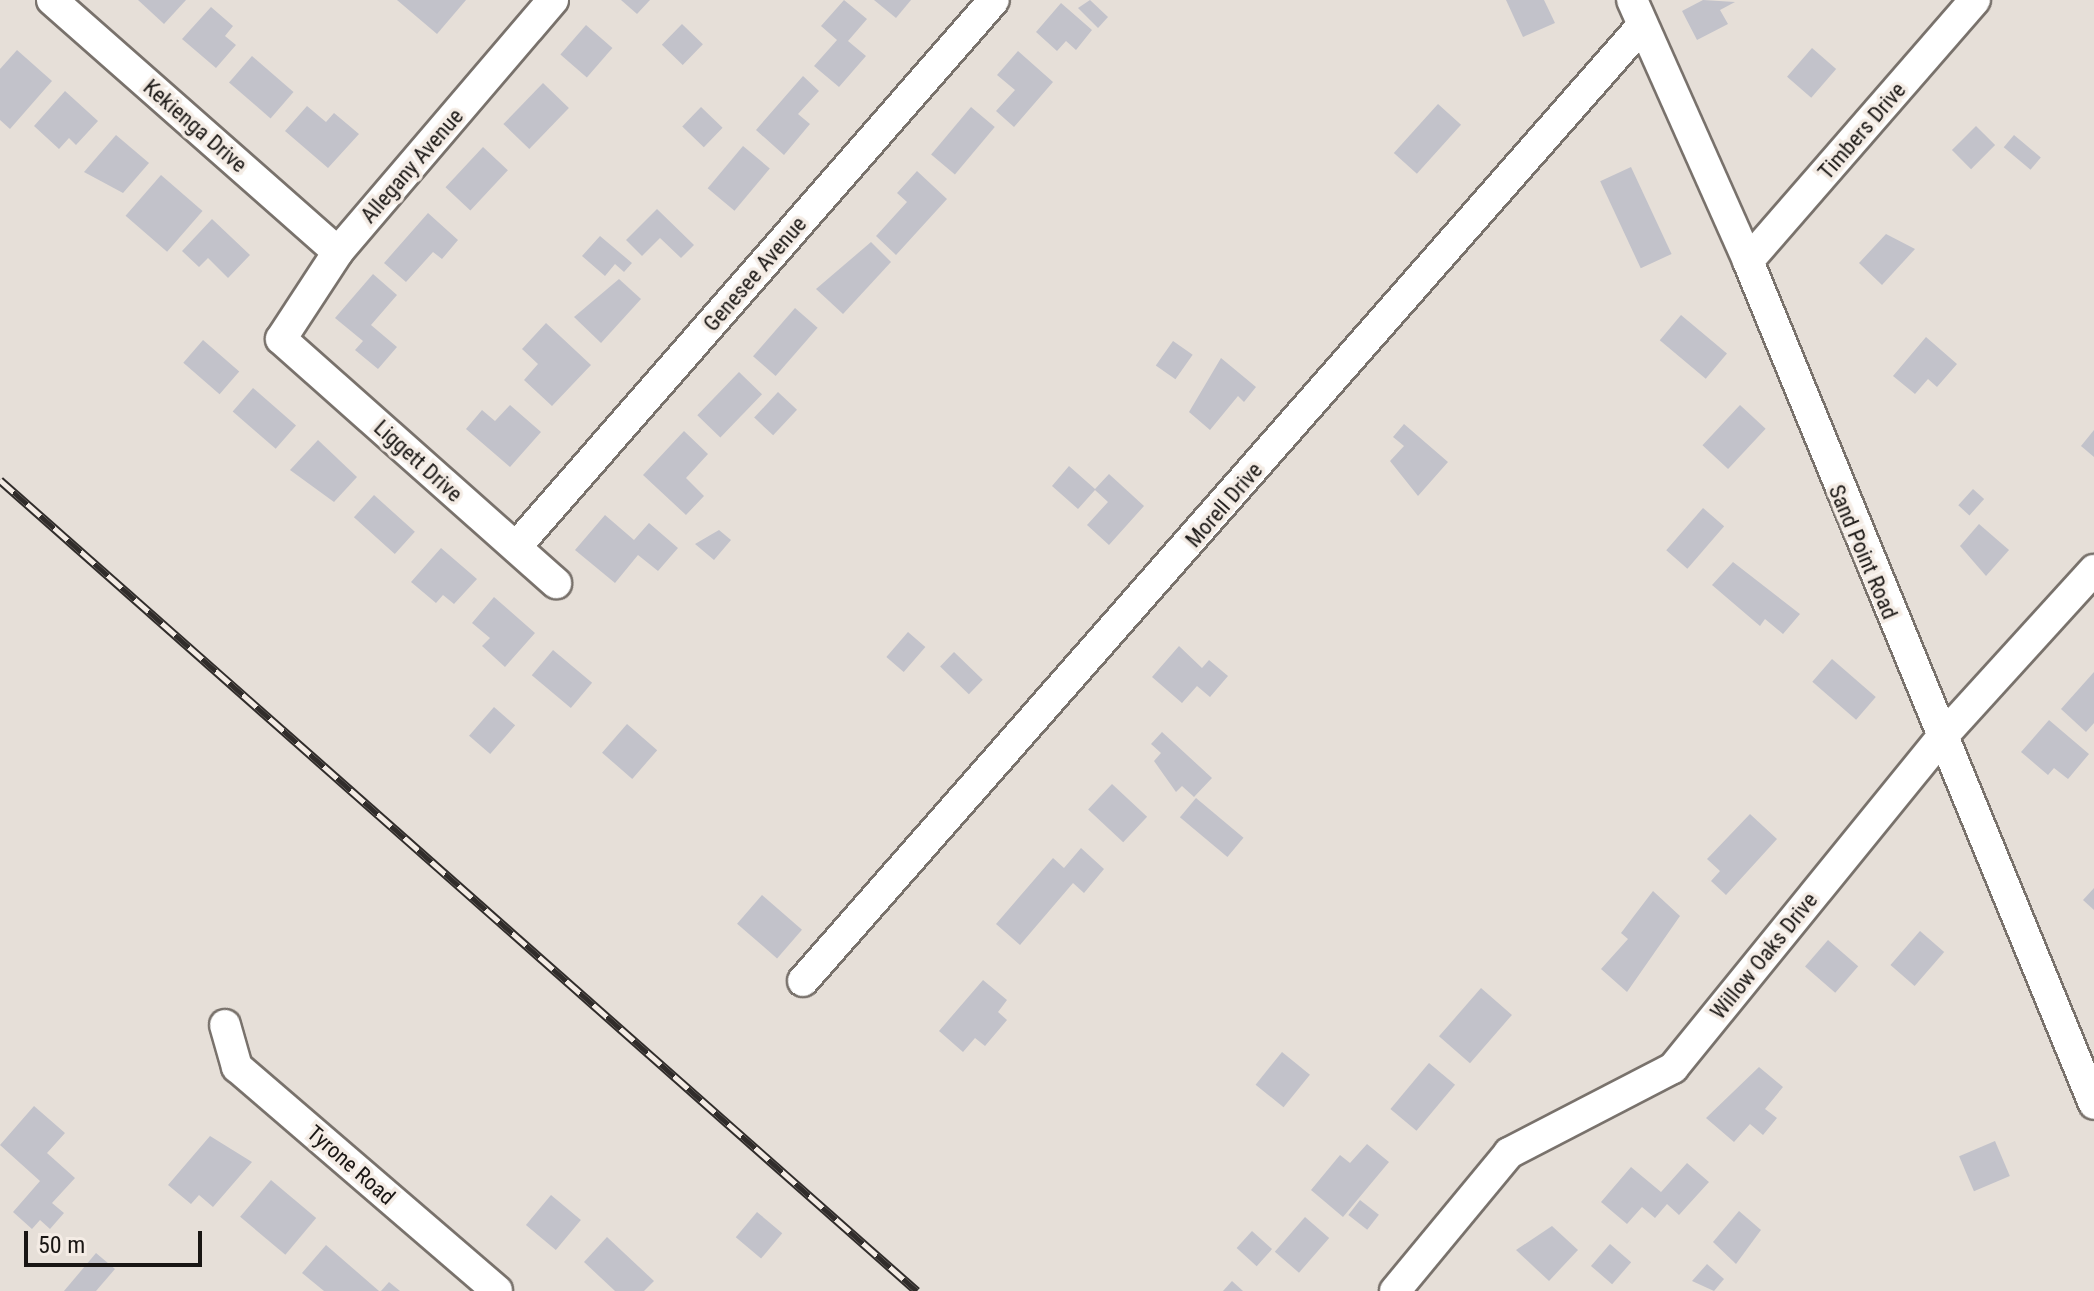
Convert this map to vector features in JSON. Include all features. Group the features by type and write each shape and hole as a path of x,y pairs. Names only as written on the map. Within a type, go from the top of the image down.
{"street":[{"name":"Kekienga Drive","path":"52,0 338,252"},
{"name":"Allegany Avenue","path":"281,339 338,252 553,0"},
{"name":"Genesee Avenue","path":"516,547 994,0"},
{"name":"Timbers Drive","path":"1748,261 1975,0"},
{"name":"Sand Point Road","path":"1637,13 1748,261 2094,1104"},
{"name":"Morell Drive","path":"803,981 1637,13"},
{"name":"Liggett Drive","path":"281,339 556,583"},
{"name":"Willow Oaks Drive","path":"1395,1291 1509,1153 1673,1068 1942,737 2094,570"},
{"name":"Tyrone Road","path":"225,1025 237,1067 497,1291"}],"building":[{"path":"138,0 186,0 164,24"},
{"path":"397,0 466,0 437,34"},
{"path":"621,0 650,0 637,14"},
{"path":"844,0 867,19 848,41 866,56 839,87 814,66 837,40 821,26"},
{"path":"874,0 911,0 896,18"},
{"path":"1090,0 1108,17 1098,28 1078,8"},
{"path":"1506,0 1544,0 1555,23 1523,37"},
{"path":"1703,0 1735,2 1720,10 1728,24 1697,40 1682,11"},
{"path":"1061,3 1092,30 1076,50 1066,41 1057,51 1036,32"},
{"path":"211,7 233,26 225,36 236,45 216,68 182,39"},
{"path":"682,24 703,44 683,65 662,45"},
{"path":"586,25 612,48 587,77 560,54"},
{"path":"1812,48 1836,69 1811,98 1787,77"},
{"path":"17,50 52,81 10,129 0,120 0,69"},
{"path":"1018,51 1053,82 1014,127 996,111 1015,90 997,75"},
{"path":"252,56 294,92 271,118 229,82"},
{"path":"803,76 819,91 798,114 810,124 784,155 756,130"},
{"path":"543,83 569,108 529,149 503,124"},
{"path":"65,91 98,121 76,145 69,138 59,149 34,126"},
{"path":"1438,104 1461,125 1417,174 1394,153"},
{"path":"307,106 326,122 334,113 359,134 328,168 285,131"},
{"path":"701,107 723,128 704,147 682,126"},
{"path":"971,107 995,127 955,174 931,154"},
{"path":"1976,126 1995,145 1971,169 1952,150"},
{"path":"116,135 149,163 123,193 84,172"},
{"path":"2014,135 2041,157 2031,170 2004,147"},
{"path":"743,146 770,168 734,211 708,188"},
{"path":"483,147 508,170 470,210 445,187"},
{"path":"1631,167 1672,254 1641,268 1600,181"},
{"path":"917,171 947,199 896,255 876,236 907,202 897,193"},
{"path":"161,175 203,211 167,252 126,216"},
{"path":"657,209 694,245 681,258 660,238 642,256 626,240"},
{"path":"428,213 458,240 442,259 433,252 406,282 384,263"},
{"path":"212,219 250,255 228,278 208,258 199,267 182,251"},
{"path":"1886,234 1915,249 1882,285 1859,263"},
{"path":"600,236 632,263 624,272 615,264 605,276 582,256"},
{"path":"871,242 891,262 843,314 816,289"},
{"path":"373,274 397,295 371,325 397,347 378,369 355,350 363,341 335,318"},
{"path":"619,279 641,299 601,343 574,317"},
{"path":"795,308 818,328 776,376 753,356"},
{"path":"1681,315 1727,354 1706,379 1660,340"},
{"path":"546,323 591,365 552,406 524,380 538,364 522,349"},
{"path":"1926,337 1957,364 1937,387 1928,379 1915,394 1893,376"},
{"path":"203,340 239,371 220,394 183,363"},
{"path":"1173,341 1193,355 1175,379 1156,366"},
{"path":"1221,358 1256,387 1244,402 1238,396 1210,430 1189,412"},
{"path":"739,372 762,394 720,437 697,415"},
{"path":"253,388 296,425 276,449 233,411"},
{"path":"778,392 797,410 773,435 754,418"},
{"path":"510,405 541,432 510,467 466,429 482,410 495,421"},
{"path":"1740,405 1766,429 1728,469 1702,445"},
{"path":"1404,424 1448,462 1418,496 1390,461 1404,446 1393,437"},
{"path":"2094,430 2094,457 2081,446"},
{"path":"684,431 708,454 686,478 704,496 686,515 643,475"},
{"path":"318,440 357,477 334,502 290,470"},
{"path":"1069,466 1095,489 1109,474 1144,506 1109,545 1087,525 1108,502 1095,490 1078,509 1052,486"},
{"path":"1973,489 1984,499 1969,515 1958,505"},
{"path":"374,495 415,532 395,554 354,517"},
{"path":"1703,508 1724,526 1687,569 1666,550"},
{"path":"605,515 634,540 649,523 678,548 658,571 638,555 615,583 575,550"},
{"path":"1979,524 2009,550 1986,576 1960,546"},
{"path":"719,530 731,540 714,560 695,544"},
{"path":"441,548 477,579 454,604 443,595 436,603 411,582"},
{"path":"1733,562 1800,614 1783,634 1765,619 1760,626 1712,585"},
{"path":"494,597 535,633 505,667 482,646 490,638 472,623"},
{"path":"908,632 925,647 904,672 886,657"},
{"path":"1179,646 1202,668 1209,660 1228,676 1210,697 1197,686 1182,703 1152,677"},
{"path":"553,650 592,683 571,708 532,675"},
{"path":"954,652 983,680 969,694 940,666"},
{"path":"1832,659 1876,697 1856,720 1812,682"},
{"path":"2094,672 2094,723 2086,732 2061,709"},
{"path":"494,707 515,725 490,754 469,736"},
{"path":"2049,720 2089,754 2068,779 2054,768 2048,775 2021,752"},
{"path":"627,724 657,750 632,779 602,753"},
{"path":"1162,732 1212,778 1194,797 1182,786 1176,792 1154,761 1161,753 1151,744"},
{"path":"1112,784 1147,817 1123,842 1088,810"},
{"path":"1196,798 1243,838 1227,857 1180,817"},
{"path":"1750,814 1777,839 1726,895 1711,881 1720,871 1707,859"},
{"path":"1081,848 1104,869 1084,893 1073,883 1020,945 996,924 1053,858 1064,868"},
{"path":"2094,888 2094,910 2083,900"},
{"path":"1653,891 1680,916 1627,992 1601,969 1628,939 1621,933"},
{"path":"762,895 802,930 777,958 737,924"},
{"path":"1920,931 1944,952 1915,986 1890,965"},
{"path":"1828,940 1858,966 1835,993 1805,966"},
{"path":"983,980 1007,1000 998,1012 1007,1020 985,1046 975,1038 963,1052 939,1031"},
{"path":"1481,988 1512,1015 1470,1063 1439,1036"},
{"path":"1282,1052 1310,1075 1284,1107 1256,1085"},
{"path":"1429,1063 1455,1085 1416,1131 1390,1109"},
{"path":"1759,1067 1783,1087 1765,1109 1777,1118 1763,1135 1750,1124 1734,1142 1706,1118"},
{"path":"34,1106 65,1133 47,1153 75,1178 52,1203 64,1213 50,1229 40,1220 32,1229 13,1212 40,1181 0,1145"},
{"path":"210,1136 252,1162 213,1207 199,1195 191,1204 168,1185"},
{"path":"1995,1141 2010,1176 1974,1191 1959,1156"},
{"path":"1367,1144 1389,1162 1343,1217 1311,1190 1340,1155 1350,1163"},
{"path":"1687,1163 1709,1182 1679,1215 1667,1204 1655,1218 1642,1207 1627,1224 1601,1202 1631,1167 1661,1192"},
{"path":"271,1180 316,1218 285,1255 240,1217"},
{"path":"551,1195 581,1220 556,1250 526,1225"},
{"path":"1360,1200 1379,1215 1367,1230 1348,1215"},
{"path":"1739,1211 1761,1230 1736,1264 1713,1242"},
{"path":"757,1212 782,1233 761,1258 736,1237"},
{"path":"1305,1217 1329,1238 1299,1273 1275,1252"},
{"path":"1552,1226 1578,1250 1549,1281 1516,1250"},
{"path":"1252,1231 1272,1249 1257,1266 1237,1248"},
{"path":"607,1237 654,1281 644,1291 615,1291 584,1262"},
{"path":"1610,1244 1631,1262 1612,1284 1591,1266"},
{"path":"326,1245 379,1291 324,1291 302,1273"},
{"path":"96,1253 115,1269 96,1291 64,1291"},
{"path":"1707,1264 1724,1279 1714,1291 1692,1281"},
{"path":"1232,1281 1243,1291 1223,1291"},
{"path":"389,1282 400,1291 381,1291"}],"railway":[{"path":"0,480 917,1291"}]}
